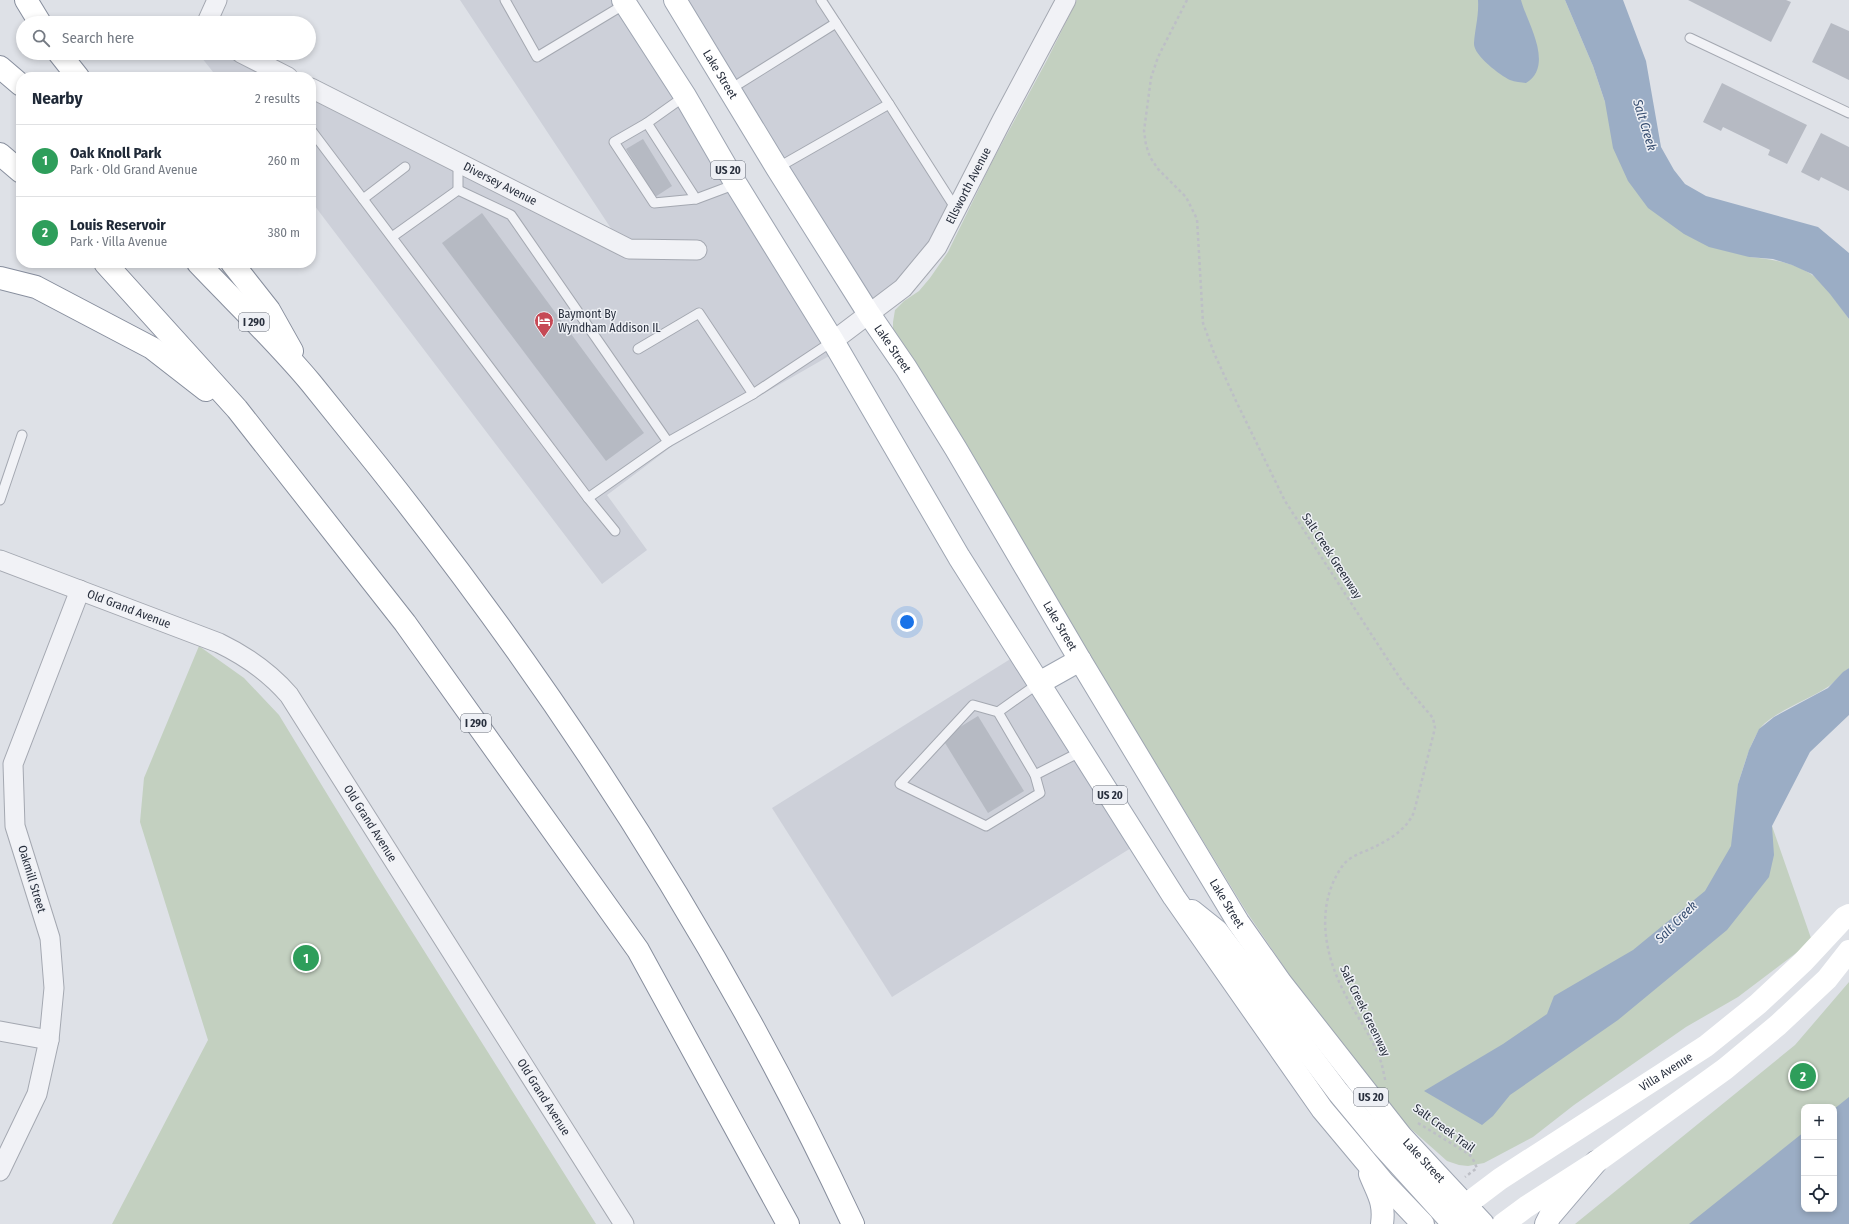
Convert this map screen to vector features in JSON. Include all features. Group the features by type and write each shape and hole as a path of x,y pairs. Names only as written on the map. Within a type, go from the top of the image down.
{"main road":[{"path":"26,0 36,16"},
{"name":"Lake Street","path":"675,0 777,168 869,314 906,368 956,449 1080,660 1238,922 1282,983 1401,1136 1451,1188 1455,1218 1483,1224"},
{"name":"US 20","path":"624,2 685,96 736,184 833,340 959,557 1174,897 1322,1109 1364,1160 1422,1224"},
{"path":"65,60 74,72"},
{"path":"0,67 16,81"},
{"path":"0,154 16,168"},
{"name":"I 290","path":"109,268 249,424 405,624 638,950 788,1224"},
{"name":"I 290","path":"203,268 310,382 425,526 518,651 612,788 679,895 763,1043 853,1224"},
{"path":"236,268 269,310 310,382"},
{"path":"0,278 36,286 152,348 249,424"},
{"path":"1039,682 1080,660"},
{"path":"1174,897 1217,931 1338,1092 1411,1179 1455,1218"},
{"name":"Villa Avenue","path":"1455,1218 1500,1179 1706,1046 1758,1004 1803,962 1844,917 1849,915"},
{"path":"1503,1224 1526,1207 1596,1162 1725,1069 1778,1025 1827,979 1849,951"},
{"path":"1364,1160 1384,1211 1382,1224"},
{"path":"1546,1224 1550,1216 1596,1162"}],"street":[{"path":"210,16 217,0"},
{"name":"Ellsworth Avenue","path":"833,340 903,288 937,246 1066,0"},
{"path":"255,60 278,72"},
{"name":"Diversey Avenue","path":"316,91 630,249 696,250"},
{"name":"Old Grand Avenue","path":"0,560 220,643 235,650 274,679 293,702 624,1224"},
{"name":"Oakmill Street","path":"0,1171 37,1094 49,1040 54,988 50,938 15,826 6,762 80,590"},
{"path":"0,1031 49,1040"}],"lane":[{"path":"505,0 537,57 624,2"},
{"path":"821,0 956,209"},
{"path":"729,91 836,22"},
{"path":"1690,38 1849,113"},
{"path":"685,96 647,123 614,142 654,203 696,199 736,184"},
{"path":"777,168 889,104"},
{"path":"647,123 696,199"},
{"path":"316,137 588,498 615,531"},
{"path":"458,163 458,190"},
{"path":"363,200 404,167"},
{"path":"392,238 458,190"},
{"path":"458,190 511,215 668,442"},
{"path":"638,349 698,313 752,394"},
{"path":"588,498 668,442 752,394 833,340"},
{"path":"0,500 22,435"},
{"path":"998,712 1039,682"},
{"path":"973,705 998,712 1035,775 1040,793 986,826 900,784 973,705"},
{"path":"1035,775 1082,751"}],"path":[{"name":"Salt Creek Greenway","path":"1187,0 1158,57 1151,78 1144,131 1150,157 1158,169 1186,197 1197,219 1199,231 1201,307 1206,335 1236,401 1286,501 1404,684 1433,718 1435,728 1414,812 1410,821 1404,828 1370,849 1351,857 1342,866 1329,891 1325,908 1328,949 1333,966 1341,987 1376,1052 1386,1086"},
{"name":"Salt Creek Trail","path":"1414,1119 1437,1136 1467,1153 1472,1157 1476,1168"}],"shaded area":[{"path":"460,0 615,0 836,352 671,447 607,495 647,550 602,584 316,208 316,88 618,239"},
{"path":"681,0 828,0 955,202 934,243 900,283 870,306"},
{"path":"204,60 262,60 285,72 213,72"},
{"path":"1012,658 1131,848 892,997 772,808"}],"green space":[{"path":"1077,0 1565,0 1593,66 1605,102 1749,257 1774,260 1789,264 1811,274 1827,289 1849,319 1849,668 1829,686 1771,718 1764,724 1752,743 1738,784 1772,826 1812,941 1738,997 1686,1027 1574,1105 1533,1137 1484,1163 1468,1166 1447,1161 1402,1121 1308,1002 1246,911 893,334 895,310 904,301 919,291 948,252 992,162 1047,60"},
{"path":"199,646 244,678 279,715 377,876 596,1224 112,1224 208,1040 140,822 144,778"},
{"path":"1849,982 1849,1224 1575,1224 1795,1045"}],"water":[{"path":"1478,0 1521,0 1537,43 1539,55 1538,66 1534,75 1526,83 1512,81 1494,69 1482,59 1475,48 1474,43"},
{"name":"Salt Creek","path":"1565,0 1623,0 1646,61 1661,147 1674,170 1685,184 1706,196 1818,227 1849,253 1849,319 1830,294 1812,274 1792,265 1773,259 1749,257 1709,247 1684,234 1648,208 1628,181 1613,148 1605,102 1593,66"},
{"name":"Salt Creek","path":"1849,668 1849,715 1810,752 1772,826 1774,855 1769,877 1727,930 1618,1020 1510,1095 1493,1116 1482,1125 1424,1091 1503,1044 1547,1014 1554,996 1633,950 1705,891 1731,846 1738,784 1749,750 1759,729 1774,717 1828,688 1843,672"},
{"path":"1849,1097 1849,1224 1689,1224 1801,1134 1801,1212 1837,1212 1837,1107"}],"building":[{"path":"1688,0 1786,0 1791,2 1771,42"},
{"path":"1831,23 1849,31 1849,80 1812,62"},
{"path":"1722,83 1807,125 1787,164 1768,155 1770,150 1723,127 1721,131 1703,122"},
{"path":"1821,133 1849,147 1849,191 1821,177 1819,181 1801,172"},
{"path":"643,139 672,186 655,197 626,149"},
{"name":"Baymont By Wyndham Addison IL","path":"482,213 644,433 606,461 442,243"},
{"path":"978,716 1024,791 988,813 942,738"}],"place":[{"name":"Baymont By Wyndham Addison IL","path":"544,338"},
{"name":"Oak Knoll Park","path":"306,958"},
{"name":"Louis Reservoir","path":"1803,1076"}]}
